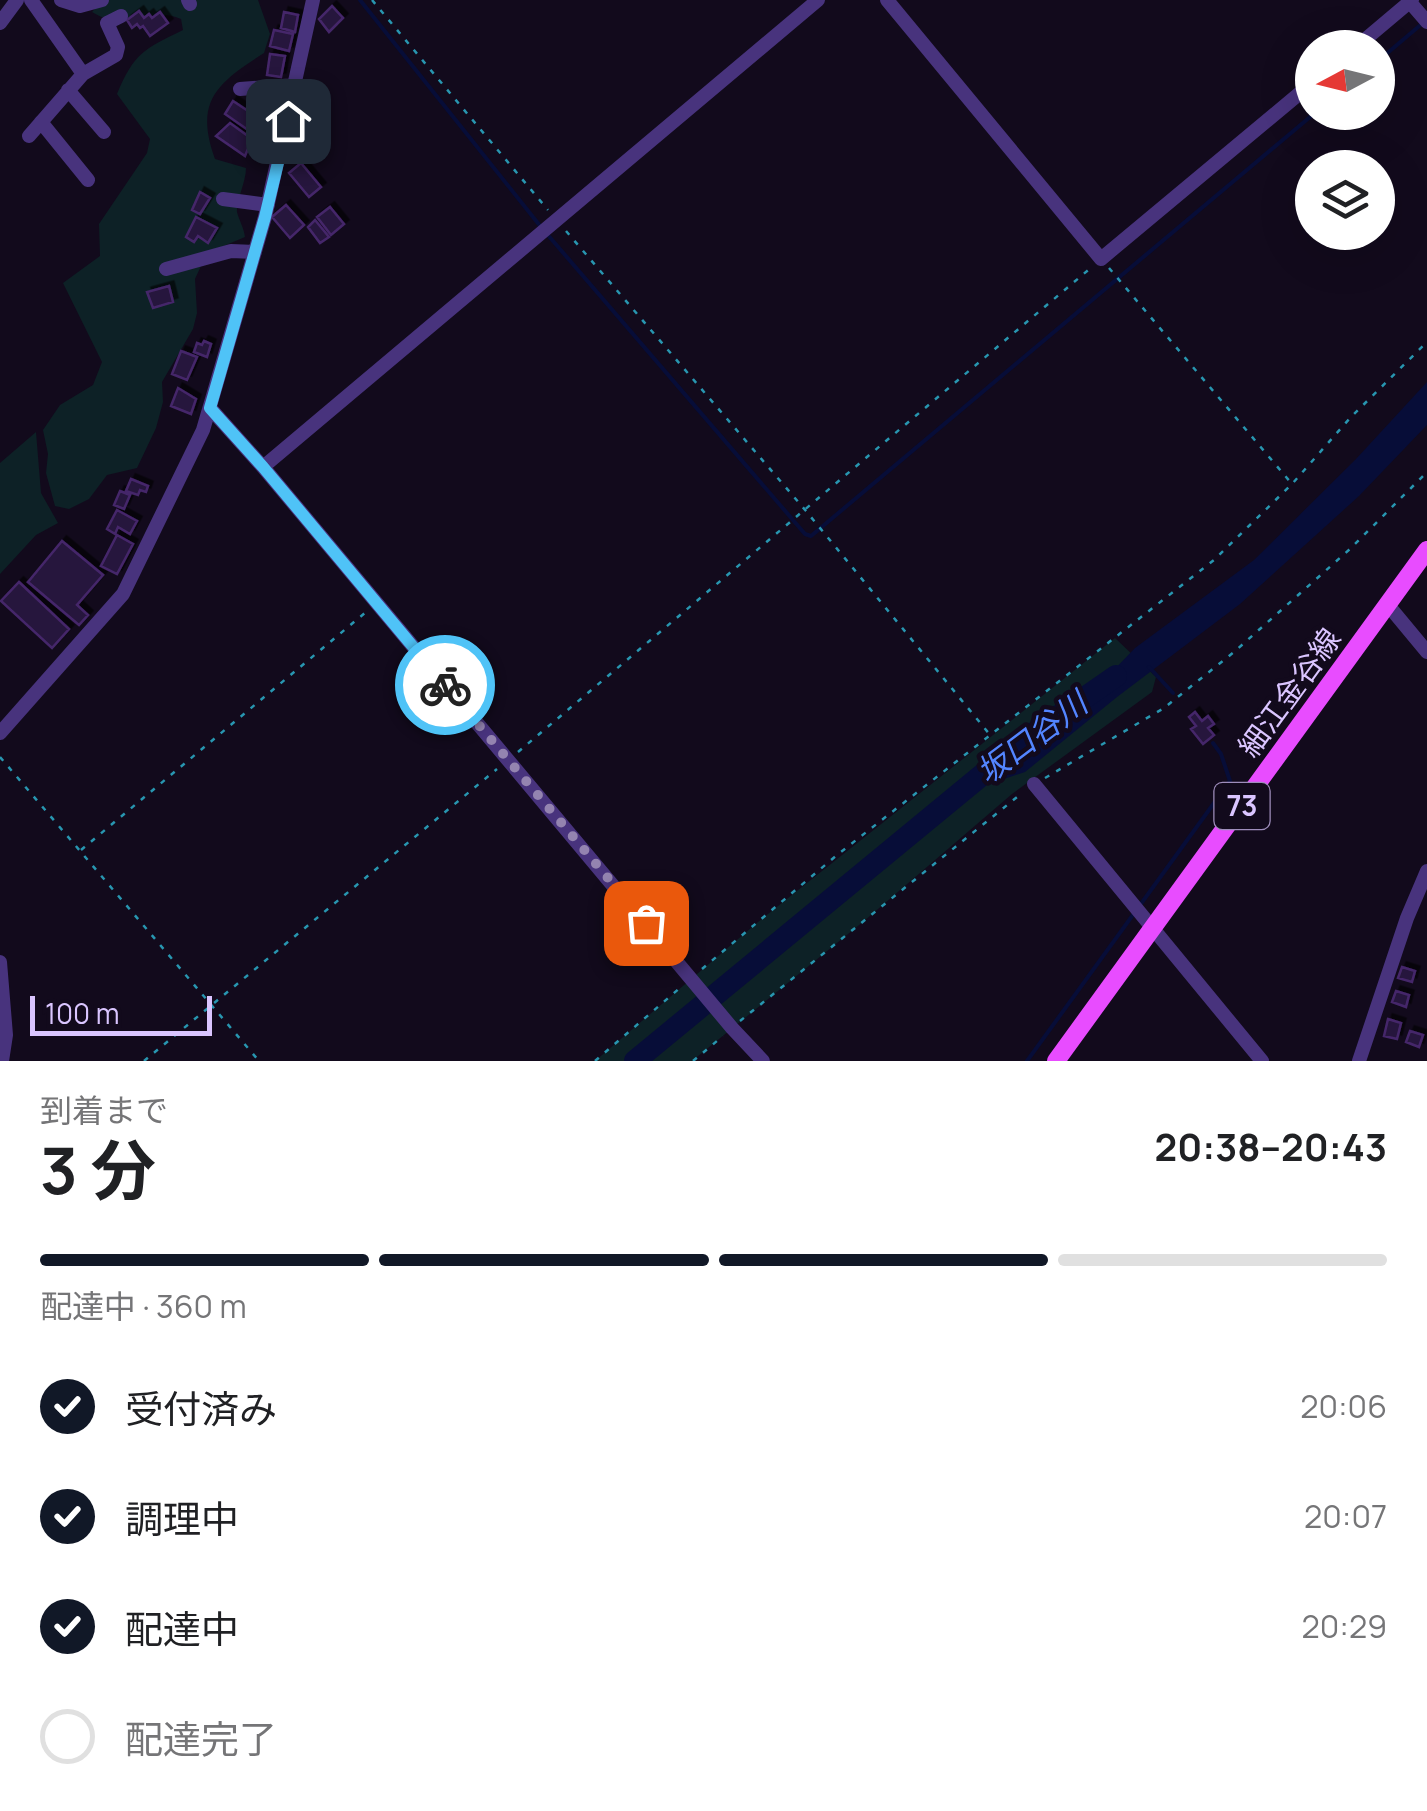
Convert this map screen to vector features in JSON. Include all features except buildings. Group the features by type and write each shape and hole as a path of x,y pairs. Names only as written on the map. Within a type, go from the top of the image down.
{"main road":[{"name":"細江金谷線","path":"1056,1061 1148,922 1427,550"}],"street":[{"path":"0,23 18,0"},
{"path":"31,0 83,74"},
{"path":"61,0 80,6 102,0"},
{"path":"0,733 123,594 195,446 210,408 268,205 313,0"},
{"path":"263,467 818,0"},
{"path":"886,0 1102,259 1295,97"},
{"path":"1376,30 1410,1 1424,18"},
{"path":"29,136 83,74 116,55 118,47 107,23 122,16"},
{"path":"240,89 296,85"},
{"path":"68,90 104,132"},
{"path":"41,122 88,180"},
{"path":"223,199 268,205"},
{"path":"166,269 231,252 255,252"},
{"path":"210,408 763,1061"},
{"path":"1388,605 1427,652"},
{"path":"1034,784 1262,1061"},
{"path":"1359,1061 1427,871"},
{"path":"0,962 6,1035 2,1061"}],"path":[{"path":"372,0 553,223 806,511 992,736"},
{"path":"782,530 1102,259"},
{"path":"1112,272 1292,484"},
{"path":"594,1061 837,855 1214,560 1427,342"},
{"path":"694,1061 994,813 1034,784 1164,708 1220,664 1350,549 1427,472"},
{"path":"82,850 375,604"},
{"path":"0,758 258,1061"},
{"path":"144,1061 213,1005"}],"green space":[{"path":"103,0 258,0 270,34 264,53 222,84 209,108 207,122 215,159 246,168 237,212 245,237 207,253 195,279 197,313 193,329 162,382 163,402 156,428 137,468 107,475 89,499 69,509 55,506 46,473 48,454 43,430 60,405 93,385 102,362 63,283 100,256 99,224 147,153 150,139 117,94 123,80 142,54 183,30 181,19 169,15 117,21 92,12"},
{"path":"36,432 41,493 58,523 36,535 0,574 0,463"},
{"path":"1115,638 1156,677 1152,692 1012,794 692,1061 595,1061 758,922"}],"shaded area":[{"path":"1427,382 1427,425 1359,496 1240,604 1025,772 959,794 1002,758 1062,724 1135,648 1254,560"}],"waterway":[{"path":"360,0 541,227"},
{"path":"1395,47 1424,22"},
{"path":"547,234 805,534 811,536 1295,130"},
{"path":"1149,667 1173,693"},
{"name":"坂口谷川","path":"635,1061 1028,737 1116,676"},
{"path":"1027,1061 1230,781 1213,743"}],"way so far":[{"path":"445,685 646,923"}],"route":[{"path":"288,121 210,408 445,685"}]}
